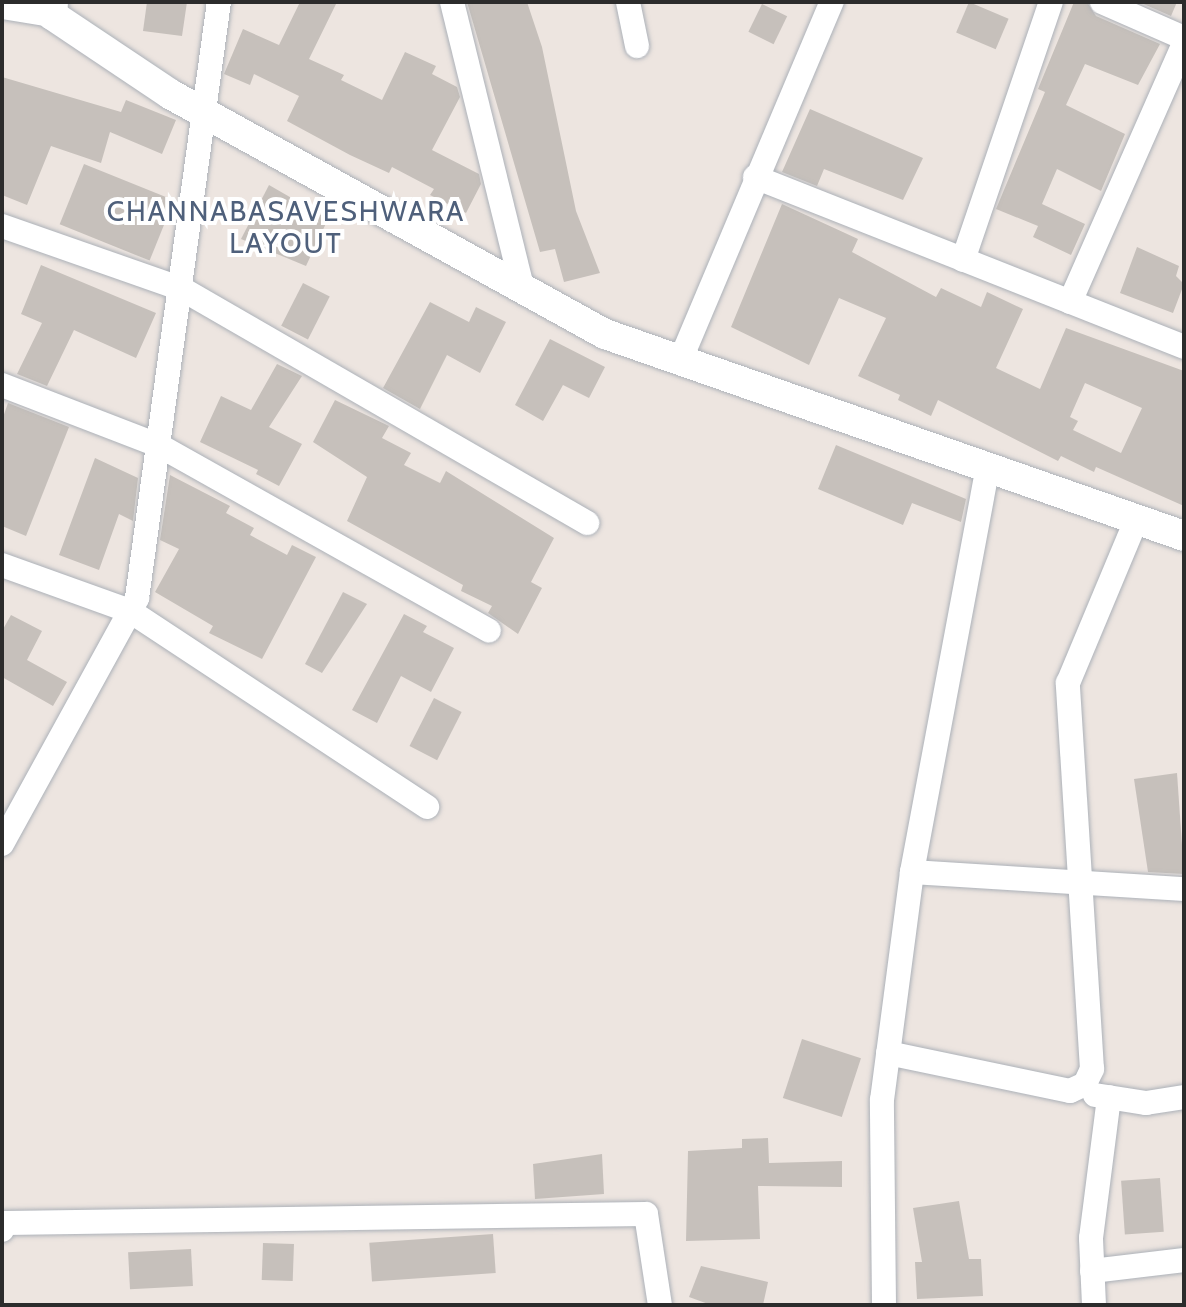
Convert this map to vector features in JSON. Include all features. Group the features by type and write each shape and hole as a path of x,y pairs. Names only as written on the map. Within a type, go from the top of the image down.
{"street":[{"path":"2,844 137,598 207,114 219,2"},
{"path":"452,2 522,288"},
{"path":"628,2 637,46"},
{"path":"680,361 755,177 832,2"},
{"path":"963,260 1051,2"},
{"path":"1070,302 1184,41 1102,2"},
{"path":"2,7 53,9 207,114 605,334 1135,523 1184,536"},
{"path":"755,177 1184,347"},
{"path":"2,226 182,289 587,523"},
{"path":"2,385 160,446 489,631"},
{"path":"884,1305 882,1100 912,872 987,470"},
{"path":"1070,1091 1085,1084 1092,1069 1068,683 1135,523"},
{"path":"2,565 130,611 427,807"},
{"path":"912,872 1184,889"},
{"path":"888,1053 1070,1091 1146,1103 1184,1097"},
{"path":"1094,1305 1091,1238 1109,1097"},
{"path":"2,1230 6,1223 646,1214 660,1305"},
{"path":"1092,1271 1184,1260"}],"building":[{"path":"147,2 187,2 182,36 143,31"},
{"path":"300,2 337,2 309,59 344,75 341,80 382,100 405,52 436,66 432,74 457,87 460,97 432,150 479,174 481,184 466,213 430,195 434,189 392,167 389,173 287,121 299,96 254,74 250,85 224,74 243,29 279,45"},
{"path":"467,2 527,2 542,47 576,211 600,273 564,282 555,249 540,252"},
{"path":"969,2 1009,19 996,49 956,32"},
{"path":"1074,2 1087,2 1096,16 1160,44 1138,85 1085,64 1066,105 1125,134 1101,191 1057,169 1042,204 1085,224 1071,255 1033,237 1038,226 996,209 1045,92 1038,89"},
{"path":"1139,2 1177,2 1171,16"},
{"path":"762,4 787,16 774,44 748,32"},
{"path":"2,77 121,112 126,100 176,120 162,154 110,132 101,163 51,146 27,205 2,195"},
{"path":"810,109 923,158 903,200 824,169 817,186 782,172"},
{"path":"84,164 174,200 150,261 60,224"},
{"path":"269,185 328,219 306,266 241,239"},
{"path":"782,204 858,239 852,252 936,297 941,288 981,307 987,292 1023,309 996,368 1040,389 1066,328 1184,371 1184,506 1096,467 1094,472 1061,456 1058,461 938,400 931,416 898,400 900,395 858,376 886,318 839,298 809,365 731,327","holes":["1085,383 1142,408 1121,453 1073,430 1078,421 1070,417"]},
{"path":"1137,247 1179,266 1176,276 1184,284 1173,313 1120,293"},
{"path":"41,265 156,313 136,358 74,330 47,386 17,374 42,323 21,314"},
{"path":"303,283 330,297 308,339 281,326"},
{"path":"430,302 469,322 476,307 506,322 480,373 447,355 420,409 383,388"},
{"path":"550,339 605,367 589,398 563,385 543,421 515,405"},
{"path":"277,364 302,376 269,427 302,444 279,486 256,474 258,470 200,442 221,396 251,410"},
{"path":"335,400 389,426 382,438 411,453 404,465 440,483 446,471 554,538 531,582 542,588 518,634 488,613 492,606 461,591 463,585 347,521 367,477 313,442"},
{"path":"8,403 69,427 26,536 2,526 2,420"},
{"path":"836,445 966,499 961,522 912,503 903,525 818,489"},
{"path":"95,458 138,478 133,521 119,514 99,570 59,555"},
{"path":"170,475 230,506 226,513 254,528 250,535 287,555 292,545 316,557 262,659 209,633 213,626 155,592 179,549 160,540"},
{"path":"343,592 367,604 322,673 305,664"},
{"path":"404,614 427,626 423,632 454,648 431,692 401,676 377,723 352,710"},
{"path":"11,615 42,631 27,660 67,682 53,706 2,677 2,631"},
{"path":"434,698 462,712 437,760 409,746"},
{"path":"1177,773 1184,874 1148,872 1134,779"},
{"path":"802,1039 861,1058 842,1117 783,1098"},
{"path":"768,1138 769,1163 842,1161 842,1187 758,1186 760,1239 686,1241 688,1151 742,1148 742,1139"},
{"path":"602,1154 604,1194 535,1199 533,1164"},
{"path":"1160,1178 1164,1232 1125,1235 1121,1181"},
{"path":"959,1201 969,1259 981,1259 983,1296 917,1299 915,1262 922,1262 913,1208"},
{"path":"493,1234 496,1273 372,1282 369,1243"},
{"path":"263,1243 294,1244 293,1281 262,1280"},
{"path":"191,1249 193,1286 130,1289 128,1252"},
{"path":"701,1266 768,1282 763,1305 711,1305 689,1297"}],"district":[{"name":"CHANNABASAVESHWARA LAYOUT","path":"286,227"}]}
